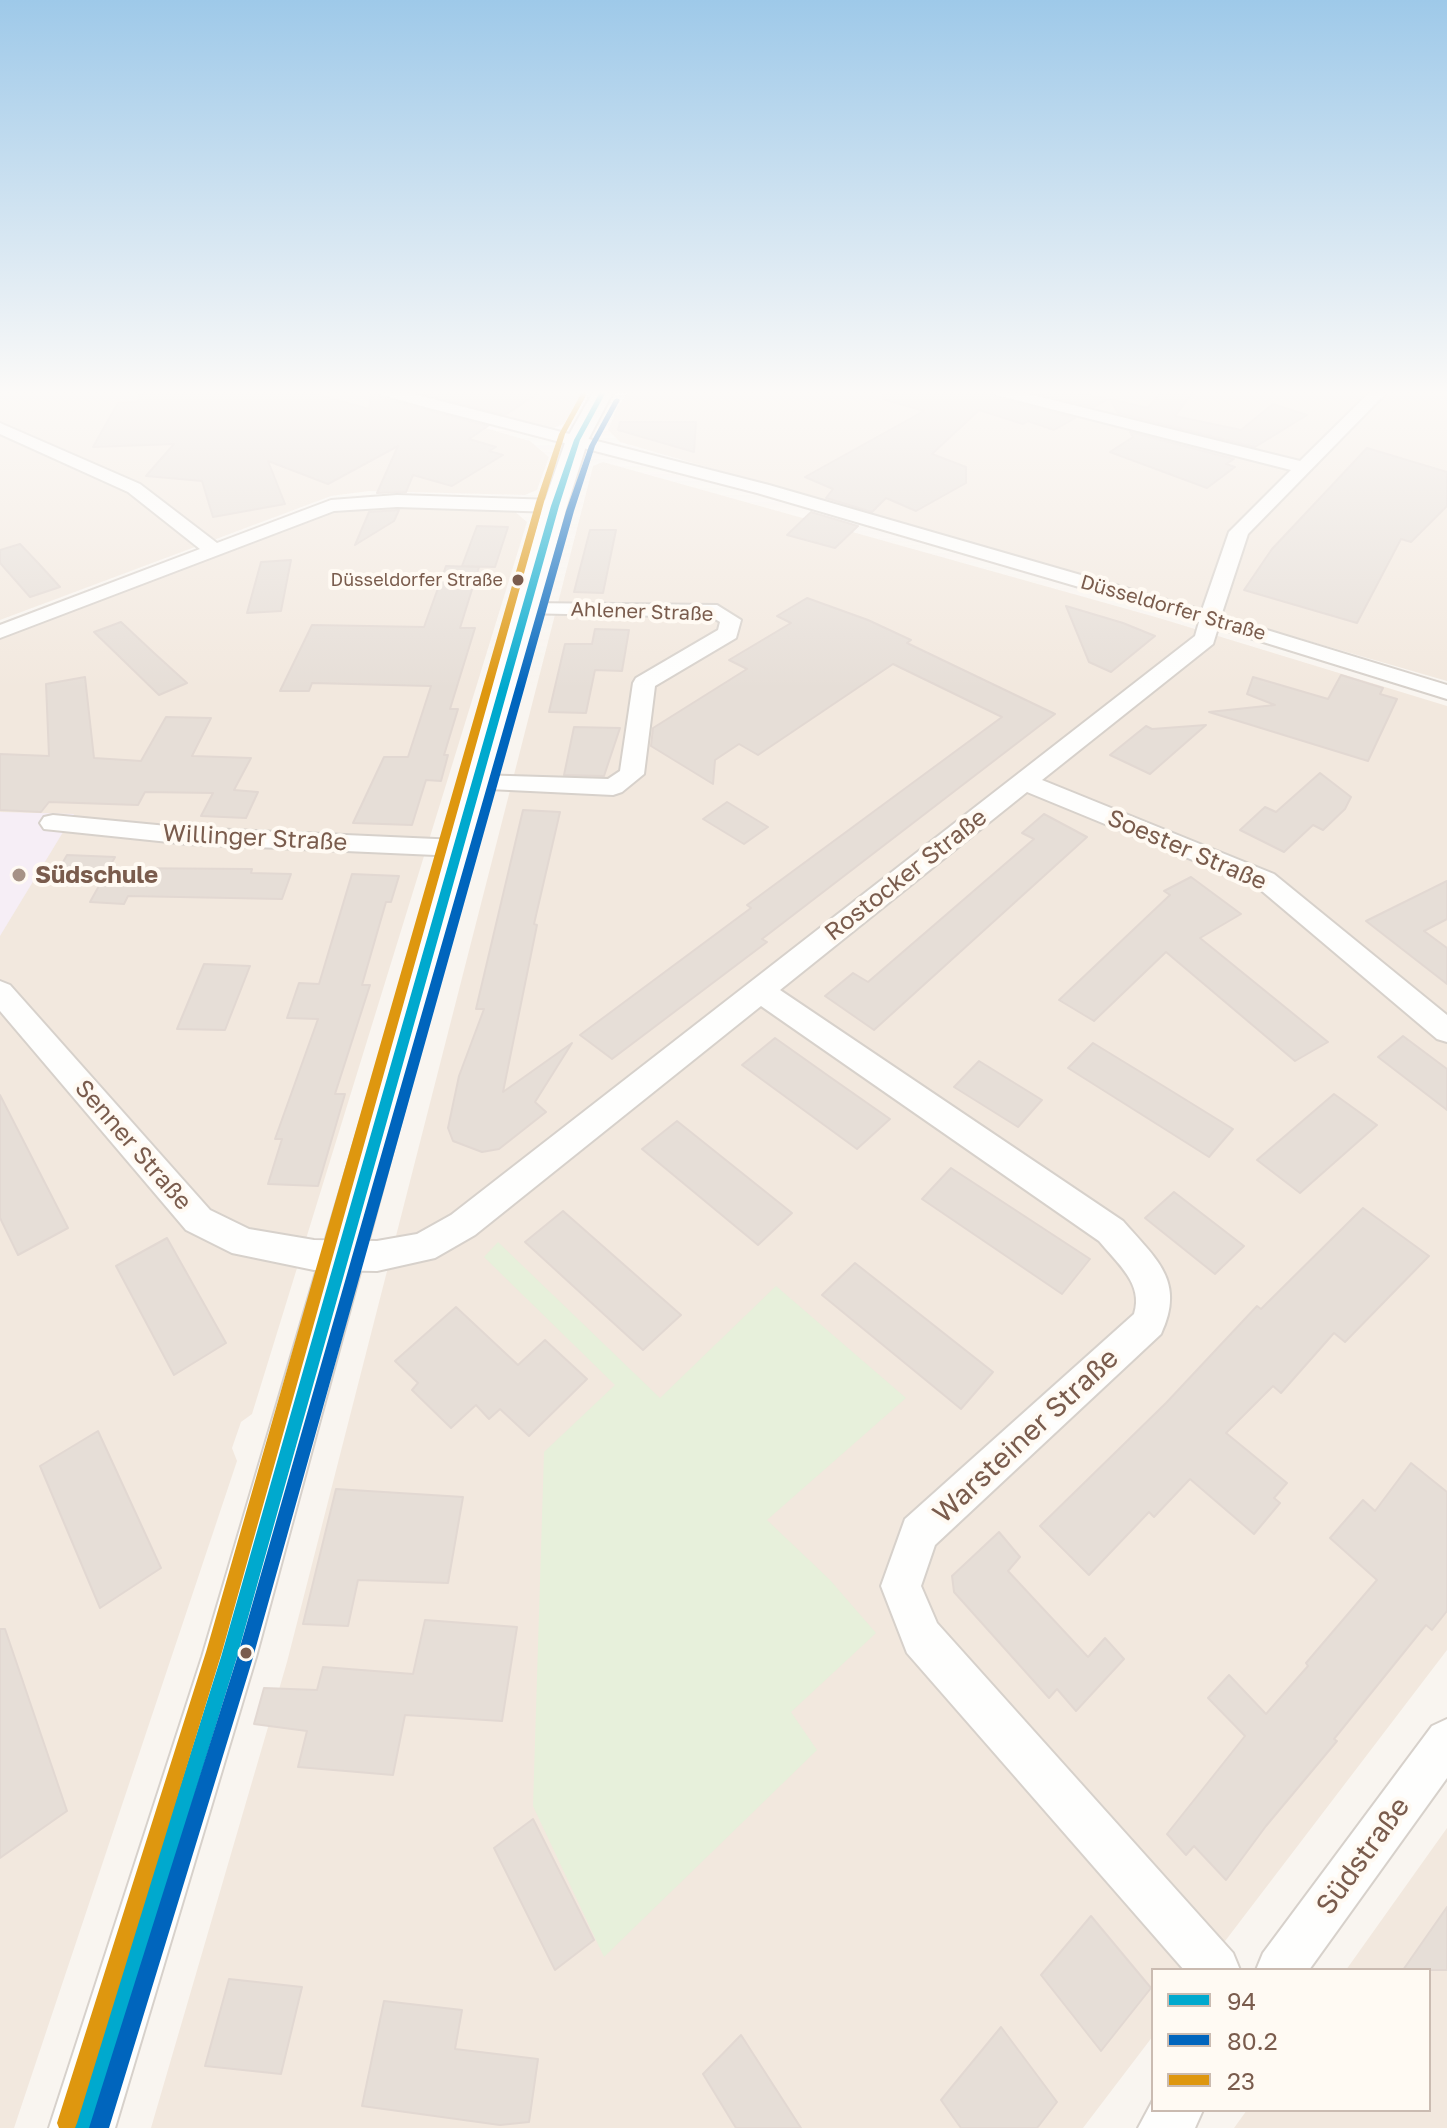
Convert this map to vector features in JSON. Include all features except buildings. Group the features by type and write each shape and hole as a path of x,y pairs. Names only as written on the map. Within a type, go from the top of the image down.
{"street":[{"path":"138,491 215,551"},
{"path":"82,2128 229,1657 560,491"},
{"name":"Düsseldorfer Straße","path":"769,491 1211,618 1447,692"},
{"name":"Rostocker Straße","path":"343,1256 377,1256 423,1248 463,1225 1205,639 1239,532 1278,491"},
{"path":"0,632 331,506 363,501 555,506"},
{"name":"Ahlener Straße","path":"477,783 613,787 632,774 644,683 728,633 731,620 717,611 526,609"},
{"name":"Soester Straße","path":"1024,782 1265,880 1447,1031"},
{"name":"Willinger Straße","path":"53,823 188,836 458,848"},
{"name":"Warsteiner Straße","path":"760,991 1111,1231 1147,1273 1156,1300 1149,1323 919,1533 901,1586 922,1638 1214,1968"},
{"name":"Senner Straße","path":"0,992 198,1220 244,1243 314,1255 343,1256"},
{"name":"Südstraße","path":"1281,1968 1447,1741"}],"shaded area":[{"path":"0,491 367,491 331,496 0,620"},
{"path":"381,491 534,491 525,495"},
{"path":"587,491 707,491 1159,618 1447,706 1447,1650 1205,1968 1151,1968 1151,2039 1083,2128 151,2128 287,1662"},
{"path":"791,491 1447,491 1447,681"},
{"path":"369,506 513,510 527,522 252,1414 241,1422 232,1448 237,1461 14,2128 0,2128 0,639 343,509"},
{"name":"Südschule","path":"0,812 74,814 0,936"},
{"path":"1447,1828 1447,2128 1234,2128 1246,2112 1431,2112 1431,1968 1347,1968"}],"green space":[{"path":"498,1242 660,1398 776,1286 906,1398 767,1520 830,1580 876,1633 791,1712 817,1750 604,1957 533,1806 544,1452 615,1385 484,1257"}],"transit line":[{"name":"23","path":"67,2123 214,1652 543,491"},
{"name":"94","path":"82,2128 229,1657 560,491"},
{"name":"80.2","path":"99,2128 244,1661 577,491"}],"place":[{"name":"Düsseldorfer Straße","path":"518,580"},
{"name":"Südschule","path":"19,875"}]}
